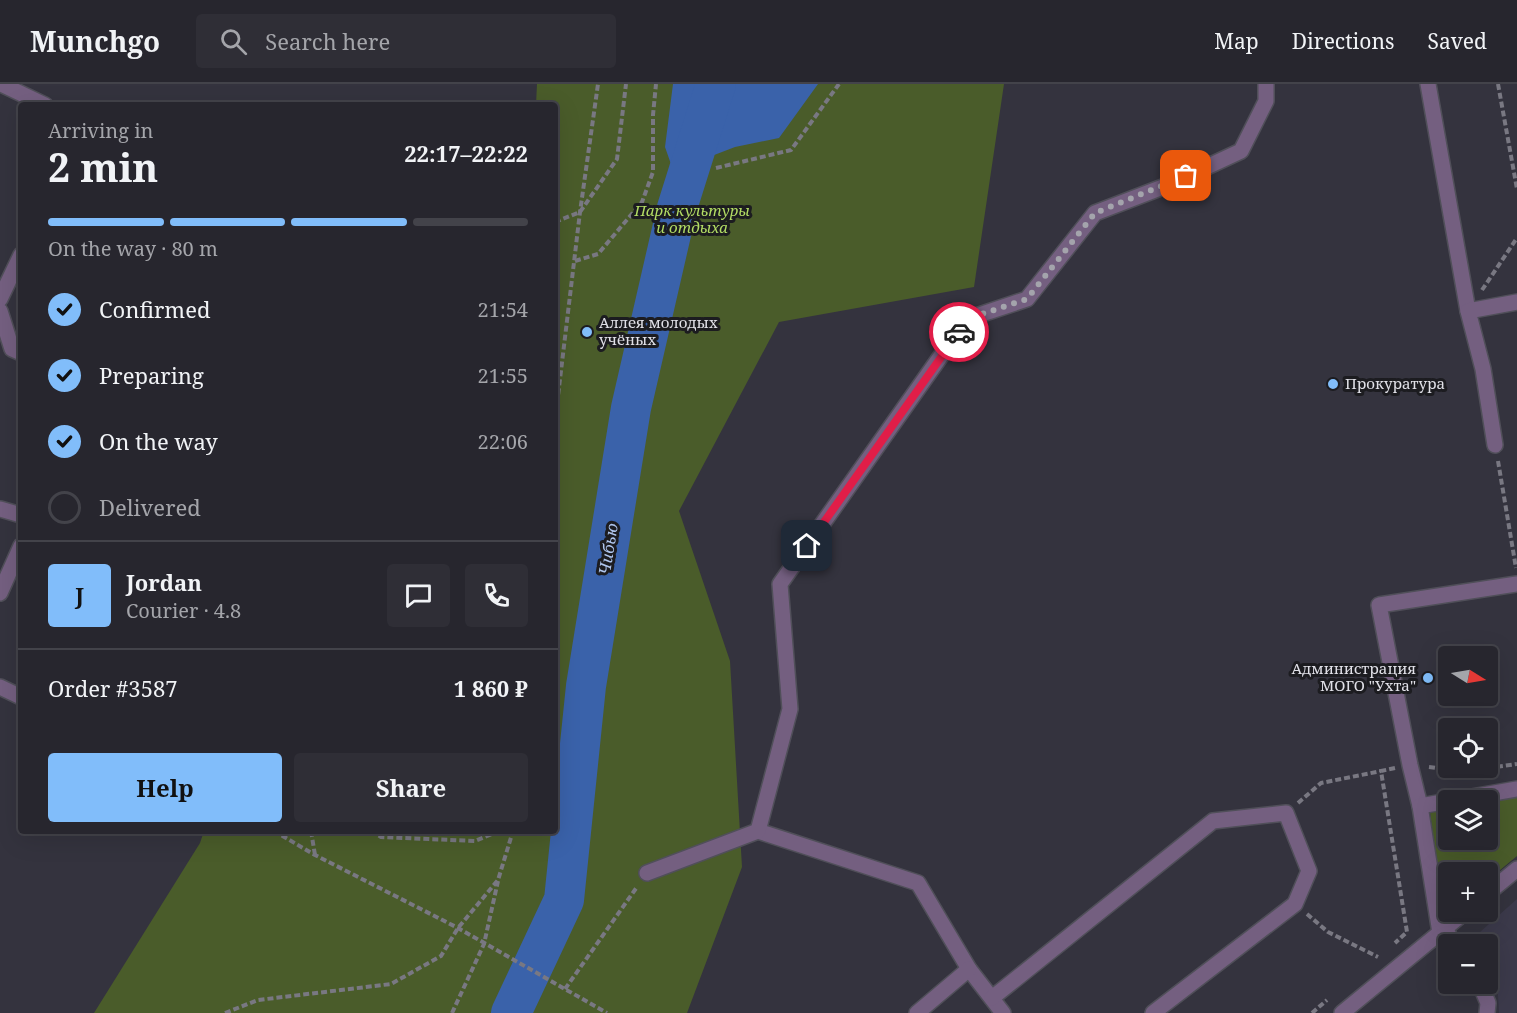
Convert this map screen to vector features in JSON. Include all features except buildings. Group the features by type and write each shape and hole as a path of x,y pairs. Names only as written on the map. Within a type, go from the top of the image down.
{"street":[{"path":"1,84 39,102"},
{"path":"758,831 790,708 780,584 967,319 1027,299 1095,213 1168,185 1241,151 1266,101 1266,84"},
{"path":"1428,84 1468,311 1483,369 1495,445"},
{"path":"0,299 18,261"},
{"path":"1468,311 1517,302"},
{"path":"0,311 12,349 18,352"},
{"path":"0,509 18,514"},
{"path":"0,593 18,553"},
{"path":"1446,934 1443,930 1379,605 1517,584"},
{"path":"0,687 18,696"},
{"path":"1420,806 1517,789"},
{"path":"992,998 1213,821 1286,813 1309,871 1295,904 1153,1013"},
{"path":"647,873 758,831 918,883 969,969 1003,1013"},
{"path":"1498,885 1517,869"},
{"path":"1342,1013 1453,922"},
{"path":"916,1013 969,969"},
{"path":"1484,994 1488,1003 1487,1013"}],"path":[{"path":"558,397 598,84"},
{"path":"558,221 580,212 617,159 627,84"},
{"path":"575,261 598,254 642,202 653,172 653,115 656,84"},
{"path":"716,168 791,150 839,84"},
{"path":"1498,84 1517,189"},
{"path":"1468,311 1517,238"},
{"path":"1495,445 1517,574"},
{"path":"1498,767 1517,764"},
{"path":"1286,813 1321,783 1410,765 1438,768"},
{"path":"1381,771 1407,932 1393,945"},
{"path":"279,834 315,855 458,928 607,1013"},
{"path":"312,834 315,855"},
{"path":"376,834 381,837 475,841 492,834"},
{"path":"452,1013 484,944 498,880 512,834"},
{"path":"564,989 647,873"},
{"path":"225,1013 258,1000 391,984 441,956 458,928 498,880"},
{"path":"1295,904 1328,932 1378,957"},
{"path":"1370,963 1386,951"},
{"path":"1312,1013 1329,998"}],"shaded area":[{"path":"1517,899 1517,1013 1499,1013 1498,934 1478,934 1491,922 1498,922 1498,916"}],"green space":[{"name":"Парк культуры и отдыха","path":"537,84 1004,84 974,287 779,322 679,511 730,661 742,867 687,1013 94,1013 200,843 203,834 558,834 558,102 536,102"},
{"path":"1517,796 1517,856 1498,872 1498,862 1438,862 1438,873 1430,812 1438,810 1438,850 1498,850 1498,799"}],"water":[{"path":"673,84 818,84 779,138 735,147 709,157 705,169 672,167 665,147"}],"waterway":[{"name":"Чибью","path":"511,1013 564,900 586,686 631,408 677,208 716,84"}],"way so far":[{"path":"959,332 967,319 1027,299 1095,213 1186,176"}],"place":[{"name":"Аллея молодых учёных","path":"587,332"},
{"name":"Прокуратура","path":"1333,384"},
{"name":"Администрация МОГО \"Ухта\"","path":"1428,678"}],"route":[{"path":"807,546 959,332"}]}
